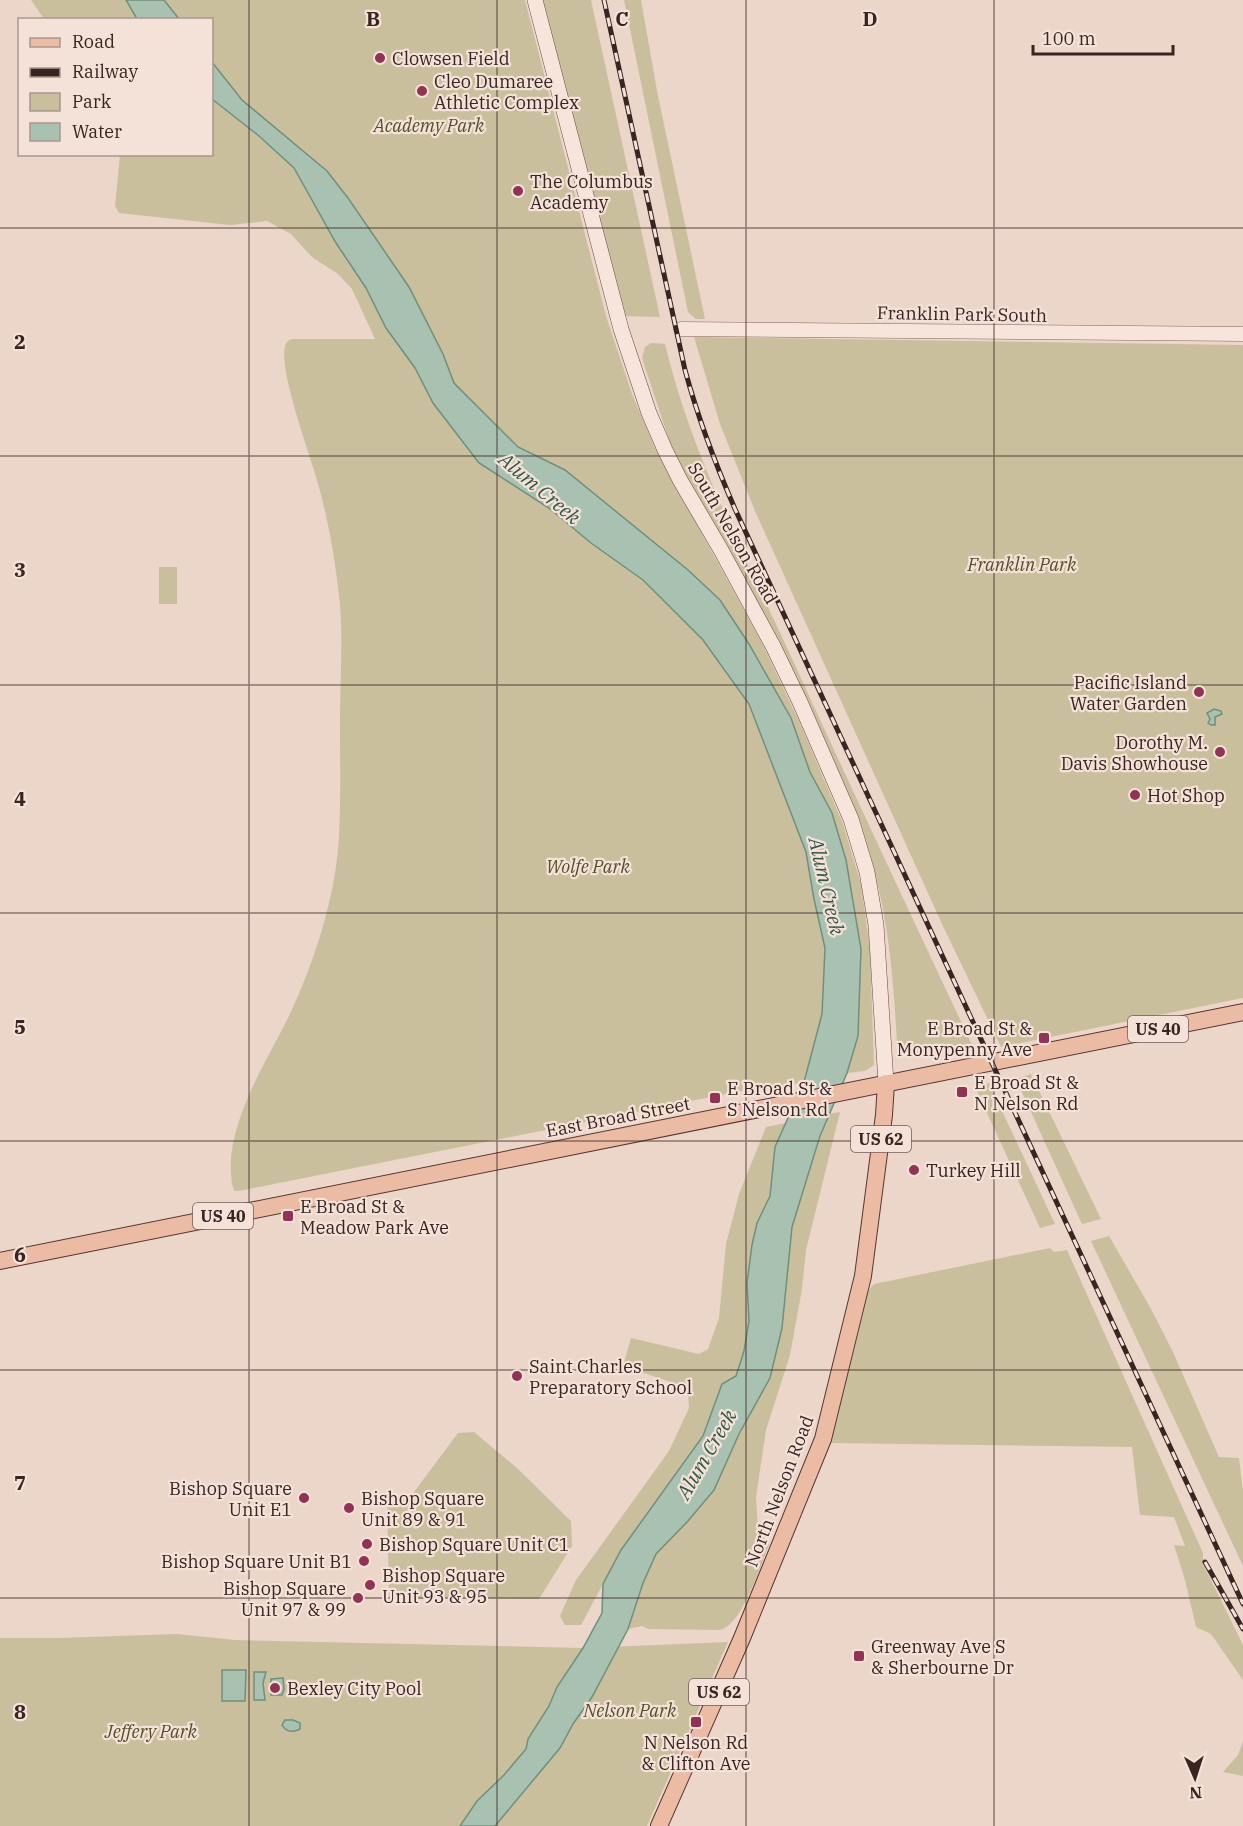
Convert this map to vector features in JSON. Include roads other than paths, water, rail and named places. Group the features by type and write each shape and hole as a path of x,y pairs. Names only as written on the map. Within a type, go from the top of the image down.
{"main road":[{"name":"South Nelson Road","path":"535,0 621,329 649,413 680,480 773,646 851,819 860,846 876,925 886,1083"},
{"name":"East Broad Street","path":"0,1261 1243,1012"},
{"name":"North Nelson Road","path":"659,1826 742,1638 823,1439 862,1276 885,1115 886,1083"}],"street":[{"name":"Franklin Park South","path":"681,329 1243,334"}],"water":[{"path":"126,0 164,0 178,18 136,18"},
{"name":"Alum Creek","path":"213,63 242,100 327,171 348,198 409,287 443,354 454,383 518,447 565,470 688,570 720,600 749,644 791,718 810,772 832,813 846,860 861,949 858,1036 847,1073 820,1136 792,1227 782,1328 770,1378 739,1434 714,1490 656,1554 643,1583 628,1629 592,1697 560,1748 495,1826 460,1826 477,1801 504,1775 526,1749 528,1739 549,1706 557,1687 583,1648 602,1613 603,1584 621,1550 703,1436 722,1384 736,1376 744,1351 749,1321 747,1283 752,1245 757,1223 770,1196 775,1147 804,1082 822,1014 825,948 806,852 749,704 703,640 643,580 591,543 549,508 479,463 433,403 415,368 386,328 366,288 336,243 294,168 259,136 213,100"},
{"path":"1214,709 1221,711 1222,714 1215,717 1215,725 1211,725 1208,723 1210,719 1207,713"},
{"path":"222,1670 246,1670 245,1701 222,1701"},
{"path":"254,1672 266,1672 263,1683 265,1700 254,1700"},
{"path":"283,1678 282,1695 271,1695 271,1679"},
{"path":"285,1720 300,1723 300,1729 288,1730 282,1725"}],"railway":[{"path":"604,0 685,370 701,423 721,475 1243,1604"},
{"path":"1205,1562 1243,1629"}],"place":[{"name":"Clowsen Field","path":"380,58"},
{"name":"Cleo Dumaree Athletic Complex","path":"422,91"},
{"name":"The Columbus Academy","path":"518,191"},
{"name":"Pacific Island Water Garden","path":"1199,692"},
{"name":"Dorothy M. Davis Showhouse","path":"1220,752"},
{"name":"Hot Shop","path":"1135,795"},
{"name":"E Broad St & Monypenny Ave","path":"1044,1038"},
{"name":"E Broad St & N Nelson Rd","path":"962,1092"},
{"name":"E Broad St & S Nelson Rd","path":"715,1098"},
{"name":"Turkey Hill","path":"914,1170"},
{"name":"E Broad St & Meadow Park Ave","path":"288,1216"},
{"name":"Saint Charles Preparatory School","path":"517,1376"},
{"name":"Bishop Square Unit E1","path":"304,1498"},
{"name":"Bishop Square Unit 89 & 91","path":"349,1508"},
{"name":"Bishop Square Unit C1","path":"367,1544"},
{"name":"Bishop Square Unit B1","path":"364,1561"},
{"name":"Bishop Square Unit 93 & 95","path":"370,1585"},
{"name":"Bishop Square Unit 97 & 99","path":"358,1598"},
{"name":"Greenway Ave S & Sherbourne Dr","path":"859,1656"},
{"name":"Bexley City Pool","path":"275,1688"},
{"name":"N Nelson Rd & Clifton Ave","path":"696,1722"}],"park label":[{"name":"Academy Park","path":"429,125"},
{"name":"Franklin Park","path":"1022,564"},
{"name":"Wolfe Park","path":"588,866"},
{"name":"Nelson Park","path":"630,1710"},
{"name":"Jeffery Park","path":"151,1731"}]}
